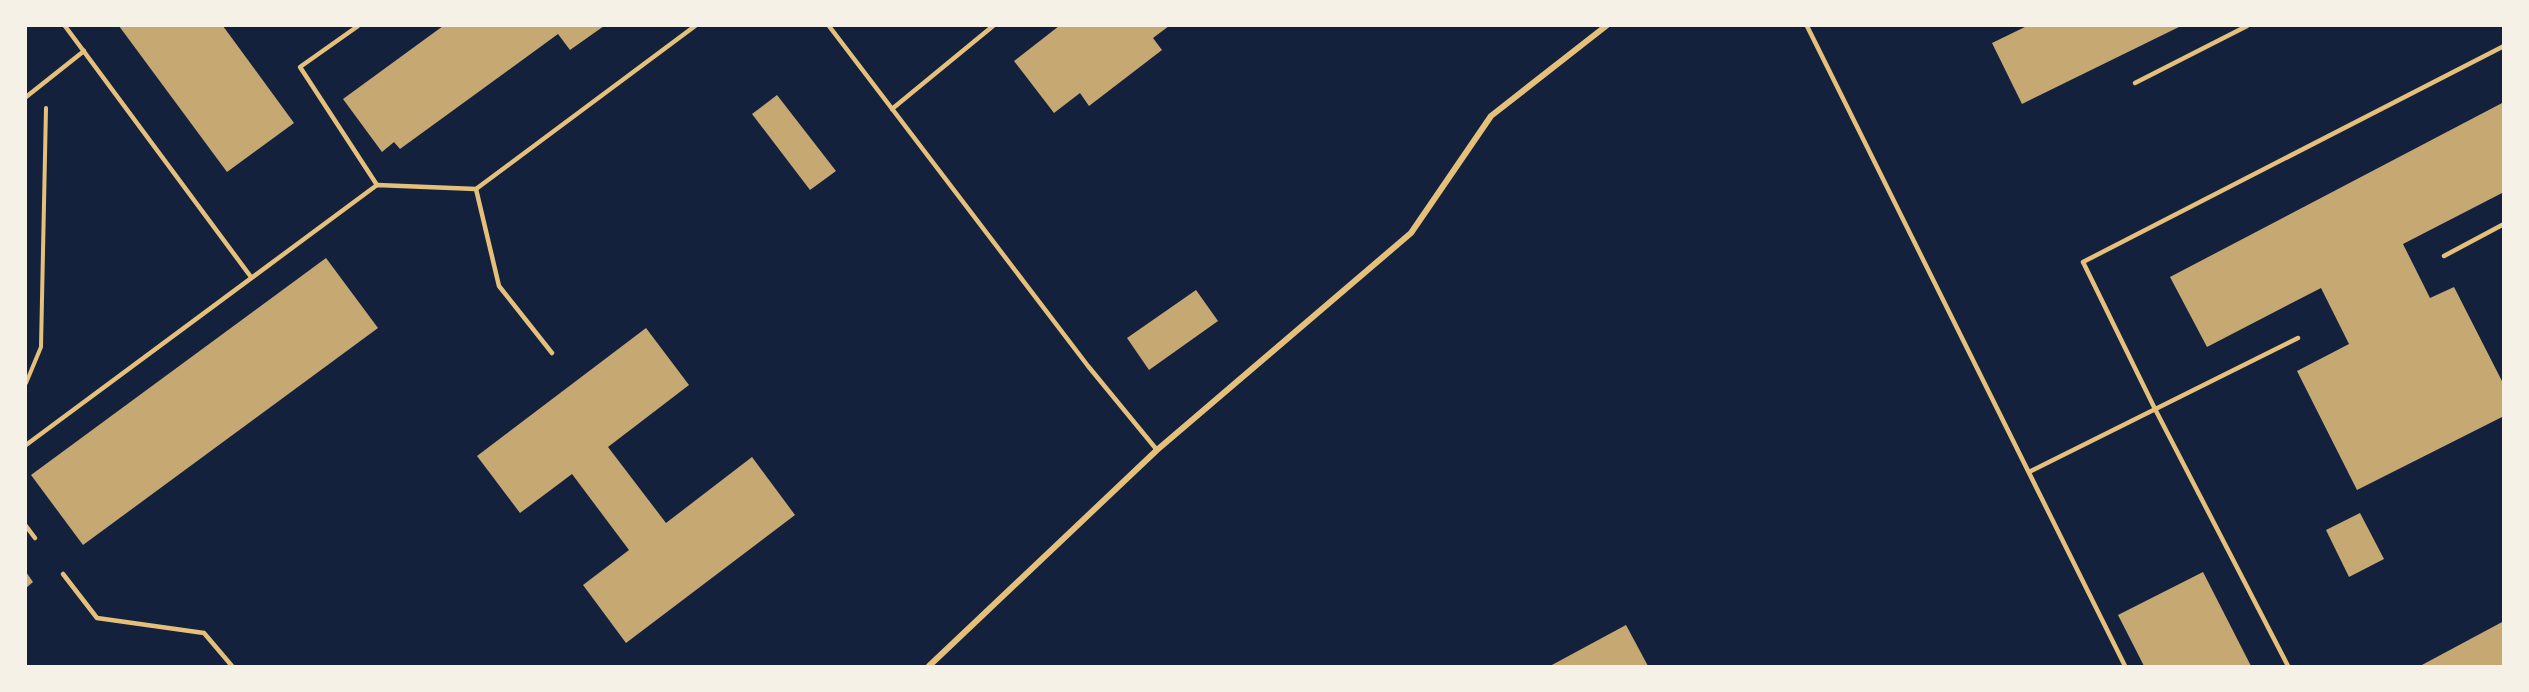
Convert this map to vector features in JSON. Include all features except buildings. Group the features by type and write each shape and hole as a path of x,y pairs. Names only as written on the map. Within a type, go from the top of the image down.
{"street":[{"path":"928,666 1157,450 1411,233 1491,116 1606,26"}],"lane":[{"path":"65,26 251,277"},
{"path":"358,26 300,67 377,185"},
{"path":"26,445 377,185 476,189 695,26"},
{"path":"830,26 1088,366 1157,450"},
{"path":"892,109 993,26"},
{"path":"1807,26 2125,666"},
{"path":"2135,83 2247,26"},
{"path":"2288,666 2155,409 2083,262 2504,46"},
{"path":"26,97 84,51"},
{"path":"476,189 500,286 552,353"},
{"path":"2444,256 2504,224"},
{"path":"2029,472 2298,338"},
{"path":"26,526 35,538"},
{"path":"63,574 97,618 204,633 231,666"}],"path":[{"path":"26,383 41,347 47,80"}]}
